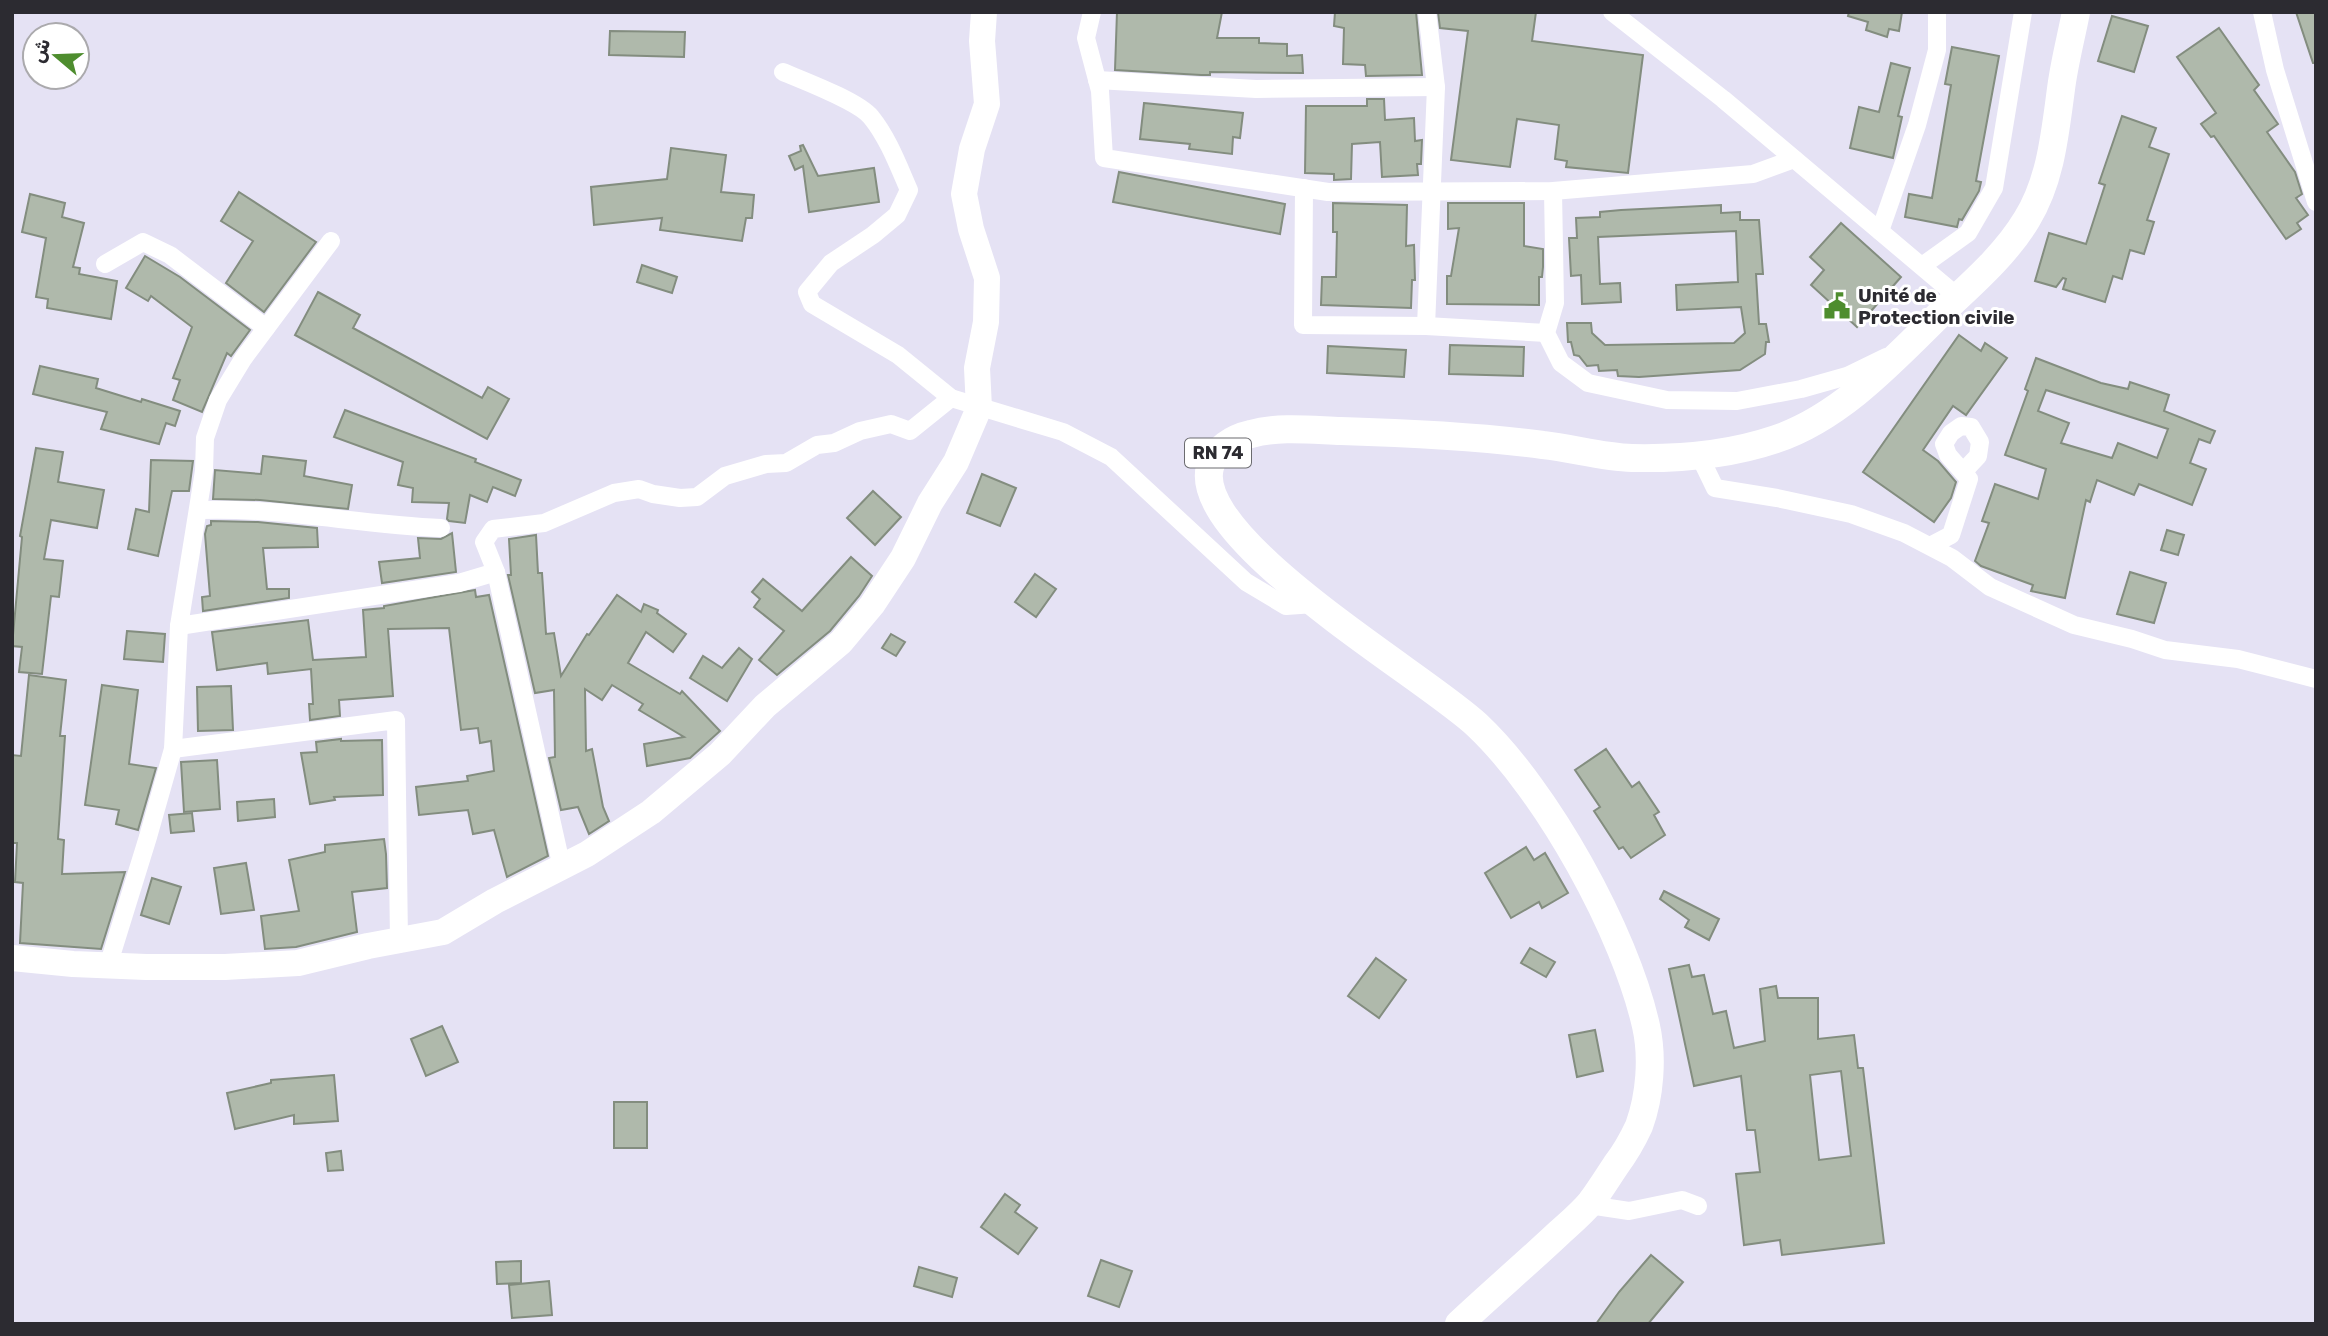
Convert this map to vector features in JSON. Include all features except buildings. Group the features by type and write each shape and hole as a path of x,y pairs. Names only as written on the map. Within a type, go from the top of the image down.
{"main road":[{"name":"RN 74","path":"1459,1324 1589,1205 1630,1142 1639,1125 1647,1091 1650,1058 1647,1028 1612,928 1552,818 1518,770 1479,726 1444,697 1400,669 1314,604 1237,533 1220,514 1213,500 1208,473 1212,461 1231,441 1248,434 1285,430 1423,434 1545,445 1625,458 1700,457 1780,438 1824,416 1902,351 1998,258 2029,216 2055,141 2061,85 2076,12"}],"street":[{"path":"12,958 108,965 225,967 298,963 443,932 495,901 562,868 651,812 720,754 765,706 841,642 873,605 903,558 930,503 956,462 979,408 977,368 986,321 987,278 971,229 964,194 972,149 987,104 982,41 984,12"},
{"path":"1092,12 1086,38 1097,80 1104,158 1328,192 1553,191 1753,174 1794,159"},
{"path":"1426,326 1436,87 1427,12"},
{"path":"1612,12 1723,99 1958,297"},
{"path":"1880,231 1917,125 1937,50 1937,12"},
{"path":"1922,266 1968,233 1994,188 2022,12"},
{"path":"2262,12 2275,70 2316,202"},
{"path":"783,72 832,93 869,115 889,146 909,190 897,215 831,263 807,292 813,304 898,355 951,398 1063,432 1111,457 1246,582 1286,606 1314,604"},
{"path":"1097,80 1256,89 1436,87"},
{"path":"1304,188 1303,325 1426,326 1546,333"},
{"path":"1553,191 1555,303 1546,333 1561,363 1588,383 1667,400 1737,401 1847,376 1902,351"},
{"path":"108,965 173,749 182,594 199,510 205,438 218,400 266,328 331,241"},
{"path":"105,264 143,242 170,256 266,328"},
{"path":"562,868 496,572 484,542 493,529 544,523 614,493 639,489 680,498 697,497 725,476 766,464 786,463 817,445 834,443 860,431 891,424 910,431 951,398"},
{"path":"1700,457 1715,488 1851,514 1904,533 1952,558 1990,587 2074,625 2165,650 2238,659 2316,679"},
{"path":"1930,546 1951,535 1969,479 1964,471"},
{"path":"199,510 231,509 393,526 440,528"},
{"path":"179,626 459,583 496,572"},
{"path":"173,749 396,720 399,940"},
{"path":"1589,1205 1629,1211 1682,1200 1699,1206"}],"place":[{"name":"Unité de Protection civile","path":"1837,306"}]}
